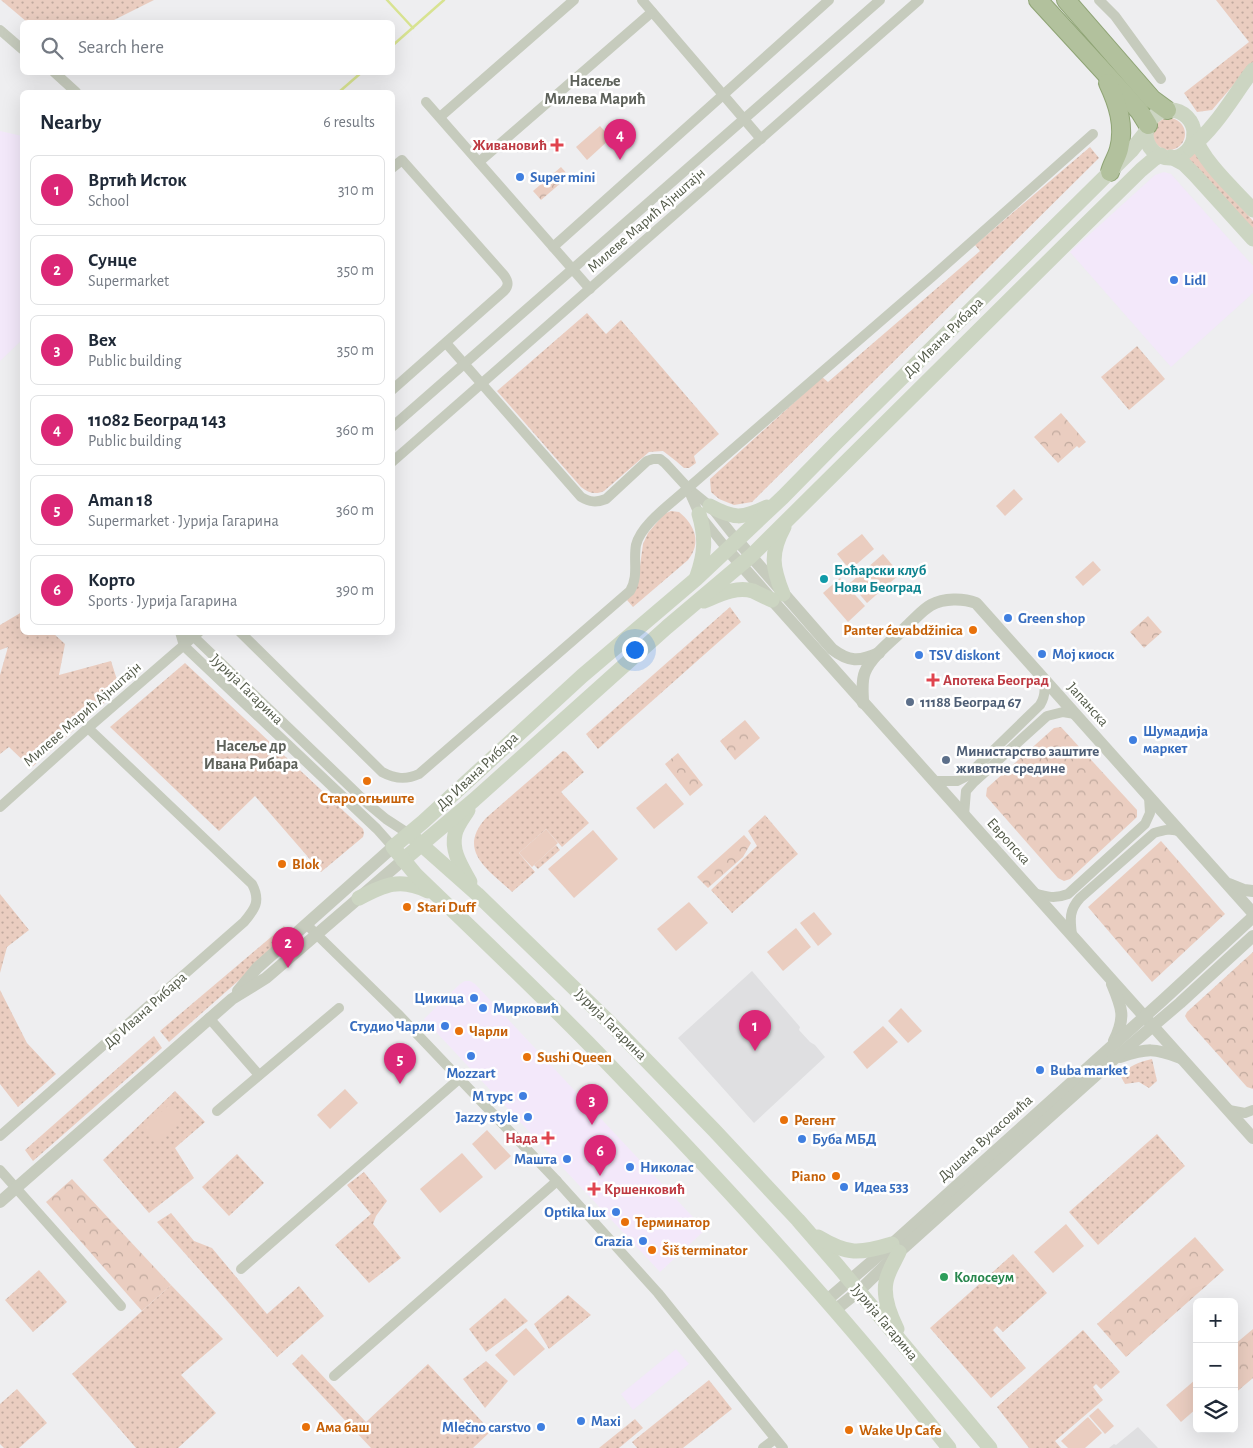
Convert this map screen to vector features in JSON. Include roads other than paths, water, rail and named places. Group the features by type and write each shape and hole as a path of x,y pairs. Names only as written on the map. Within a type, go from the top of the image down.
{"highway":[{"path":"1038,0 1140,112 1147,128"},
{"path":"1066,0 1152,99 1167,110"},
{"path":"1103,71 1116,99 1122,130 1118,151 1110,172"}],"main road":[{"path":"1166,156 1178,156 1215,122 1253,70"},
{"path":"1215,122 1201,122 1189,119 1179,112 1167,110 1155,115 1147,128 1147,139 1155,152 1184,164 1195,174 1253,240"},
{"path":"1189,119 1193,128 1192,143"},
{"path":"1215,122 1211,149 1216,170"},
{"name":"Др Ивана Рибара","path":"393,847 574,683 696,578 783,497 1110,172 1141,140 1147,128"},
{"path":"1192,143 1253,210"},
{"name":"Др Ивана Рибара","path":"403,860 474,800 668,627 746,561 1088,222 1154,159 1166,156"},
{"path":"696,578 701,566 704,550 704,510 739,516 756,513 783,497"},
{"path":"694,605 726,593 744,590 777,597 773,559 783,528 794,514"},
{"path":"474,800 456,830 454,845 458,860 477,894"},
{"name":"Јурија Гагарина","path":"409,834 477,894 610,1023 714,1130 855,1286 990,1448"},
{"name":"Јурија Гагарина","path":"393,847 416,876 628,1085 791,1259 950,1448"},
{"path":"359,898 390,884 406,883 438,897"},
{"path":"802,1226 826,1242 852,1252 896,1248 886,1281 886,1290 890,1313 904,1344"}],"street":[{"path":"440,117 574,0"},
{"path":"642,0 761,139"},
{"path":"553,247 829,0"},
{"name":"Милеве Марић Ајнштајн","path":"395,424 880,0"},
{"name":"Милеве Марић Ајнштајн","path":"395,459 919,0"},
{"path":"1099,0 1115,16 1161,79"},
{"path":"479,162 652,12"},
{"path":"0,30 20,46"},
{"path":"57,75 74,90"},
{"name":"Милеве Марић Ајнштајн","path":"426,102 573,269"},
{"path":"243,635 382,772 400,779 419,774 630,590 634,584 636,549 640,535 652,520 1093,134"},
{"path":"395,166 402,160 507,279 508,288 395,387"},
{"path":"573,269 590,288"},
{"path":"446,343 576,492 587,500 599,502 606,499 647,461 660,459 688,488 746,561"},
{"name":"Европска","path":"746,561 863,703 1253,1138"},
{"name":"Европска","path":"777,597 839,655"},
{"name":"Јапанска","path":"863,703 865,672 879,653 930,605 944,601 962,600 976,604 1253,915"},
{"path":"182,635 184,646"},
{"name":"Милеве Марић Ајнштајн","path":"0,806 197,635"},
{"name":"Јурија Гагарина","path":"197,635 368,804 409,834"},
{"name":"Јурија Гагарина","path":"184,646 377,829 393,847"},
{"name":"Јапанска","path":"839,655 853,660 879,653"},
{"path":"934,781 957,781 967,776 1040,706 1045,694 1043,679"},
{"path":"964,815 966,791 981,775 1047,716 1063,712 1075,714"},
{"name":"Др Ивана Рибара","path":"0,1136 244,922 256,904 257,896 252,884 88,728"},
{"path":"1034,893 1052,898 1068,894 1145,824 1150,813 1149,797"},
{"path":"1072,935 1071,911 1080,898 1154,833 1169,829 1181,832"},
{"name":"Др Ивана Рибара","path":"232,999 256,968 393,847"},
{"name":"Др Ивана Рибара","path":"0,1202 209,1018 232,999 266,978 403,860"},
{"path":"1222,879 1234,886 1253,891"},
{"name":"Душана Вукасовића","path":"896,1248 1113,1060 1253,915"},
{"path":"306,924 398,1014 557,1182 658,1293 783,1448"},
{"name":"Душана Вукасовића","path":"831,1305 855,1286 1112,1046 1180,1003 1253,936"},
{"path":"1110,978 1122,1017 1120,1029 1112,1046"},
{"path":"217,1111 339,1008"},
{"path":"209,1018 259,1075"},
{"path":"1113,1060 1136,1052 1150,1050 1160,1051 1183,1059"},
{"path":"242,1269 460,1079"},
{"path":"1229,1110 1245,1113 1253,1110"},
{"path":"0,1170 122,1306"},
{"path":"334,1376 557,1182"},
{"path":"763,1448 775,1438"}],"waterway":[{"path":"387,0 413,28"},
{"path":"395,43 444,0"},
{"path":"341,90 359,75"}],"place":[{"name":"Живановић","path":"557,145"},
{"name":"11082 Београд 143","path":"620,160"},
{"name":"Super mini","path":"520,177"},
{"name":"Lidl","path":"1174,280"},
{"name":"Боћарски клуб Нови Београд","path":"824,579"},
{"name":"Green shop","path":"1008,618"},
{"name":"Panter ćevabdžinica","path":"973,630"},
{"name":"Мој киоск","path":"1042,654"},
{"name":"TSV diskont","path":"919,655"},
{"name":"Апотека Београд","path":"933,680"},
{"name":"11188 Београд 67","path":"910,702"},
{"name":"Шумадија маркет","path":"1133,740"},
{"name":"Министарство заштите животне средине","path":"946,760"},
{"name":"Старо огњиште","path":"367,781"},
{"name":"Blok","path":"282,864"},
{"name":"Stari Duff","path":"407,907"},
{"name":"Сунце","path":"288,968"},
{"name":"Цикица","path":"474,998"},
{"name":"Мирковић","path":"483,1008"},
{"name":"Студио Чарли","path":"445,1026"},
{"name":"Чарли","path":"459,1031"},
{"name":"Вртић Исток","path":"755,1051"},
{"name":"Mozzart","path":"471,1056"},
{"name":"Sushi Queen","path":"527,1057"},
{"name":"Buba market","path":"1040,1070"},
{"name":"Aman 18","path":"400,1084"},
{"name":"М турс","path":"523,1096"},
{"name":"Jazzy style","path":"528,1117"},
{"name":"Регент","path":"784,1120"},
{"name":"Bex","path":"592,1125"},
{"name":"Нада","path":"548,1138"},
{"name":"Буба МБД","path":"802,1139"},
{"name":"Машта","path":"567,1159"},
{"name":"Николас","path":"630,1167"},
{"name":"Корто","path":"600,1176"},
{"name":"Piano","path":"836,1176"},
{"name":"Идеа 533","path":"844,1187"},
{"name":"Кршенковић","path":"594,1189"},
{"name":"Optika lux","path":"616,1212"},
{"name":"Терминатор","path":"625,1222"},
{"name":"Grazia","path":"643,1241"},
{"name":"Šiš terminator","path":"652,1250"},
{"name":"Колосеум","path":"944,1277"},
{"name":"Maxi","path":"581,1421"},
{"name":"Ама баш","path":"306,1427"},
{"name":"Mlečno carstvo","path":"541,1427"},
{"name":"Wake Up Cafe","path":"849,1430"}],"district":[{"name":"Насеље Милева Марић","path":"595,89"},
{"name":"Насеље др Ивана Рибара","path":"251,754"}]}
